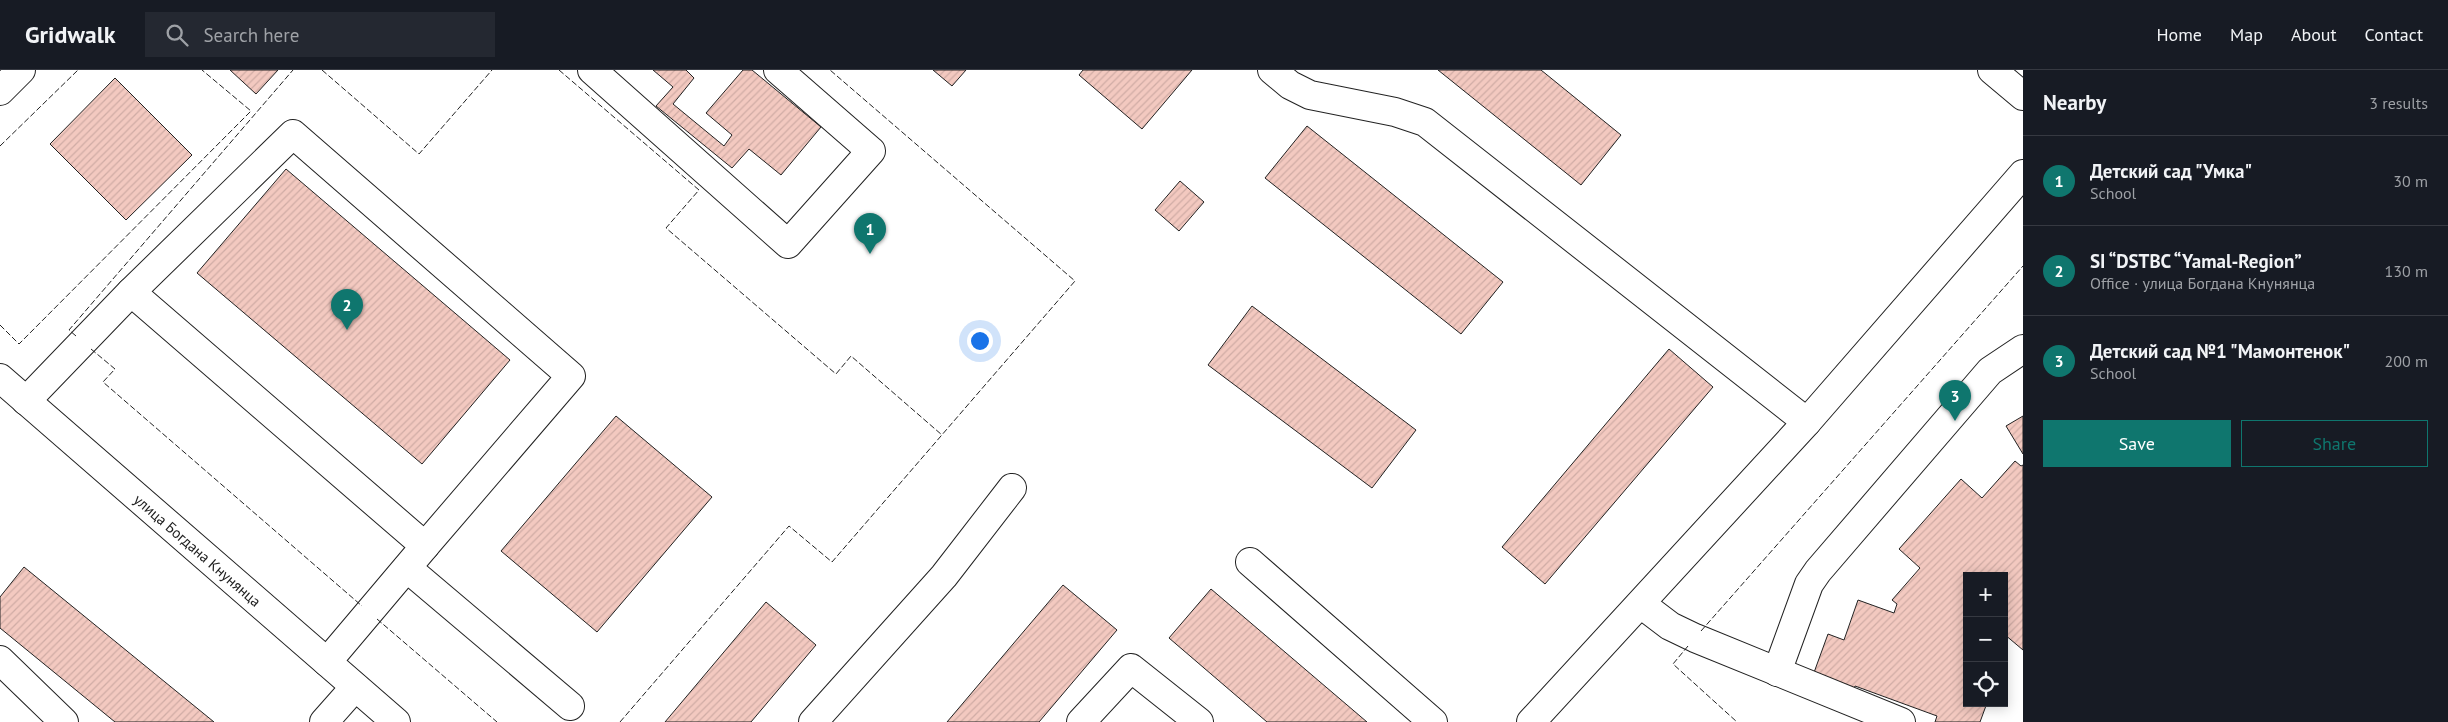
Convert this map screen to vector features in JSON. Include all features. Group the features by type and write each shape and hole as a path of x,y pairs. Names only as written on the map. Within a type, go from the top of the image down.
{"street":[{"path":"0,91 21,70"},
{"path":"592,70 788,244 870,150 778,70"},
{"path":"1272,70 1290,85 1310,95 1395,112 1425,122 1806,422"},
{"path":"1992,70 2023,96"},
{"path":"26,401 131,292 293,134 571,376 327,662"},
{"path":"1531,722 2017,192"},
{"path":"131,292 425,546"},
{"path":"1777,672 1809,584 1818,571 1990,372 2023,349"},
{"name":"улица Богдана Кнунянца","path":"0,378 396,722"},
{"path":"813,722 944,576 1012,488"},
{"path":"1250,562 1433,722"},
{"path":"407,568 570,706"},
{"path":"1641,604 1670,626 1695,638 1901,722"},
{"path":"0,660 64,722"},
{"path":"1081,722 1131,668 1199,722"},
{"path":"324,722 355,686"}],"building":[{"path":"230,70 278,70 256,94"},
{"path":"653,70 686,70 694,78 673,104 724,146 732,135 706,113 743,70 752,70 821,127 781,175 749,149 732,168 656,106 673,87"},
{"path":"933,70 966,70 952,86"},
{"path":"1083,70 1192,70 1142,129 1079,75"},
{"path":"1438,70 1541,70 1621,135 1581,185"},
{"path":"115,78 192,155 126,220 50,144"},
{"path":"1307,126 1503,282 1461,334 1265,178"},
{"path":"286,169 510,360 422,464 197,273"},
{"path":"1180,181 1204,202 1179,231 1155,210"},
{"path":"1252,306 1416,430 1372,488 1208,365"},
{"path":"1669,349 1713,387 1545,584 1502,547"},
{"path":"616,416 712,497 597,632 501,551"},
{"path":"2023,416 2023,454 2006,426"},
{"path":"2015,461 2021,466 2023,465 2023,650 2008,637 2008,572 1963,572 1963,707 1986,707 1980,722 1935,722 1937,716 1855,686 1852,693 1812,678 1828,634 1844,640 1858,600 1894,613 1897,604 1892,600 1920,568 1899,549 1961,479 1982,498"},
{"path":"24,567 214,722 115,722 0,628 0,597"},
{"path":"1063,585 1117,630 1039,722 947,722"},
{"path":"1211,589 1367,722 1267,722 1169,638"},
{"path":"766,602 816,645 751,722 665,722"}],"fence":[{"path":"0,146 78,70"},
{"path":"0,325 19,344 251,111 202,70"},
{"path":"76,336 69,330 293,70"},
{"path":"322,70 419,154 492,70"},
{"path":"559,70 699,190 666,228 836,374 851,356 942,435"},
{"path":"620,722 789,526 832,562 1075,281 830,70"},
{"path":"1701,631 2023,266"},
{"path":"91,349 115,369 103,382 362,606"},
{"path":"377,619 497,722"},
{"path":"1688,646 1673,664 1737,722"}],"place":[{"name":"Детский сад \"Умка\"","path":"870,254"},
{"name":"SI “DSTBC “Yamal-Region”","path":"347,330"},
{"name":"Детский сад №1 \"Мамонтенок\"","path":"1955,421"}]}
